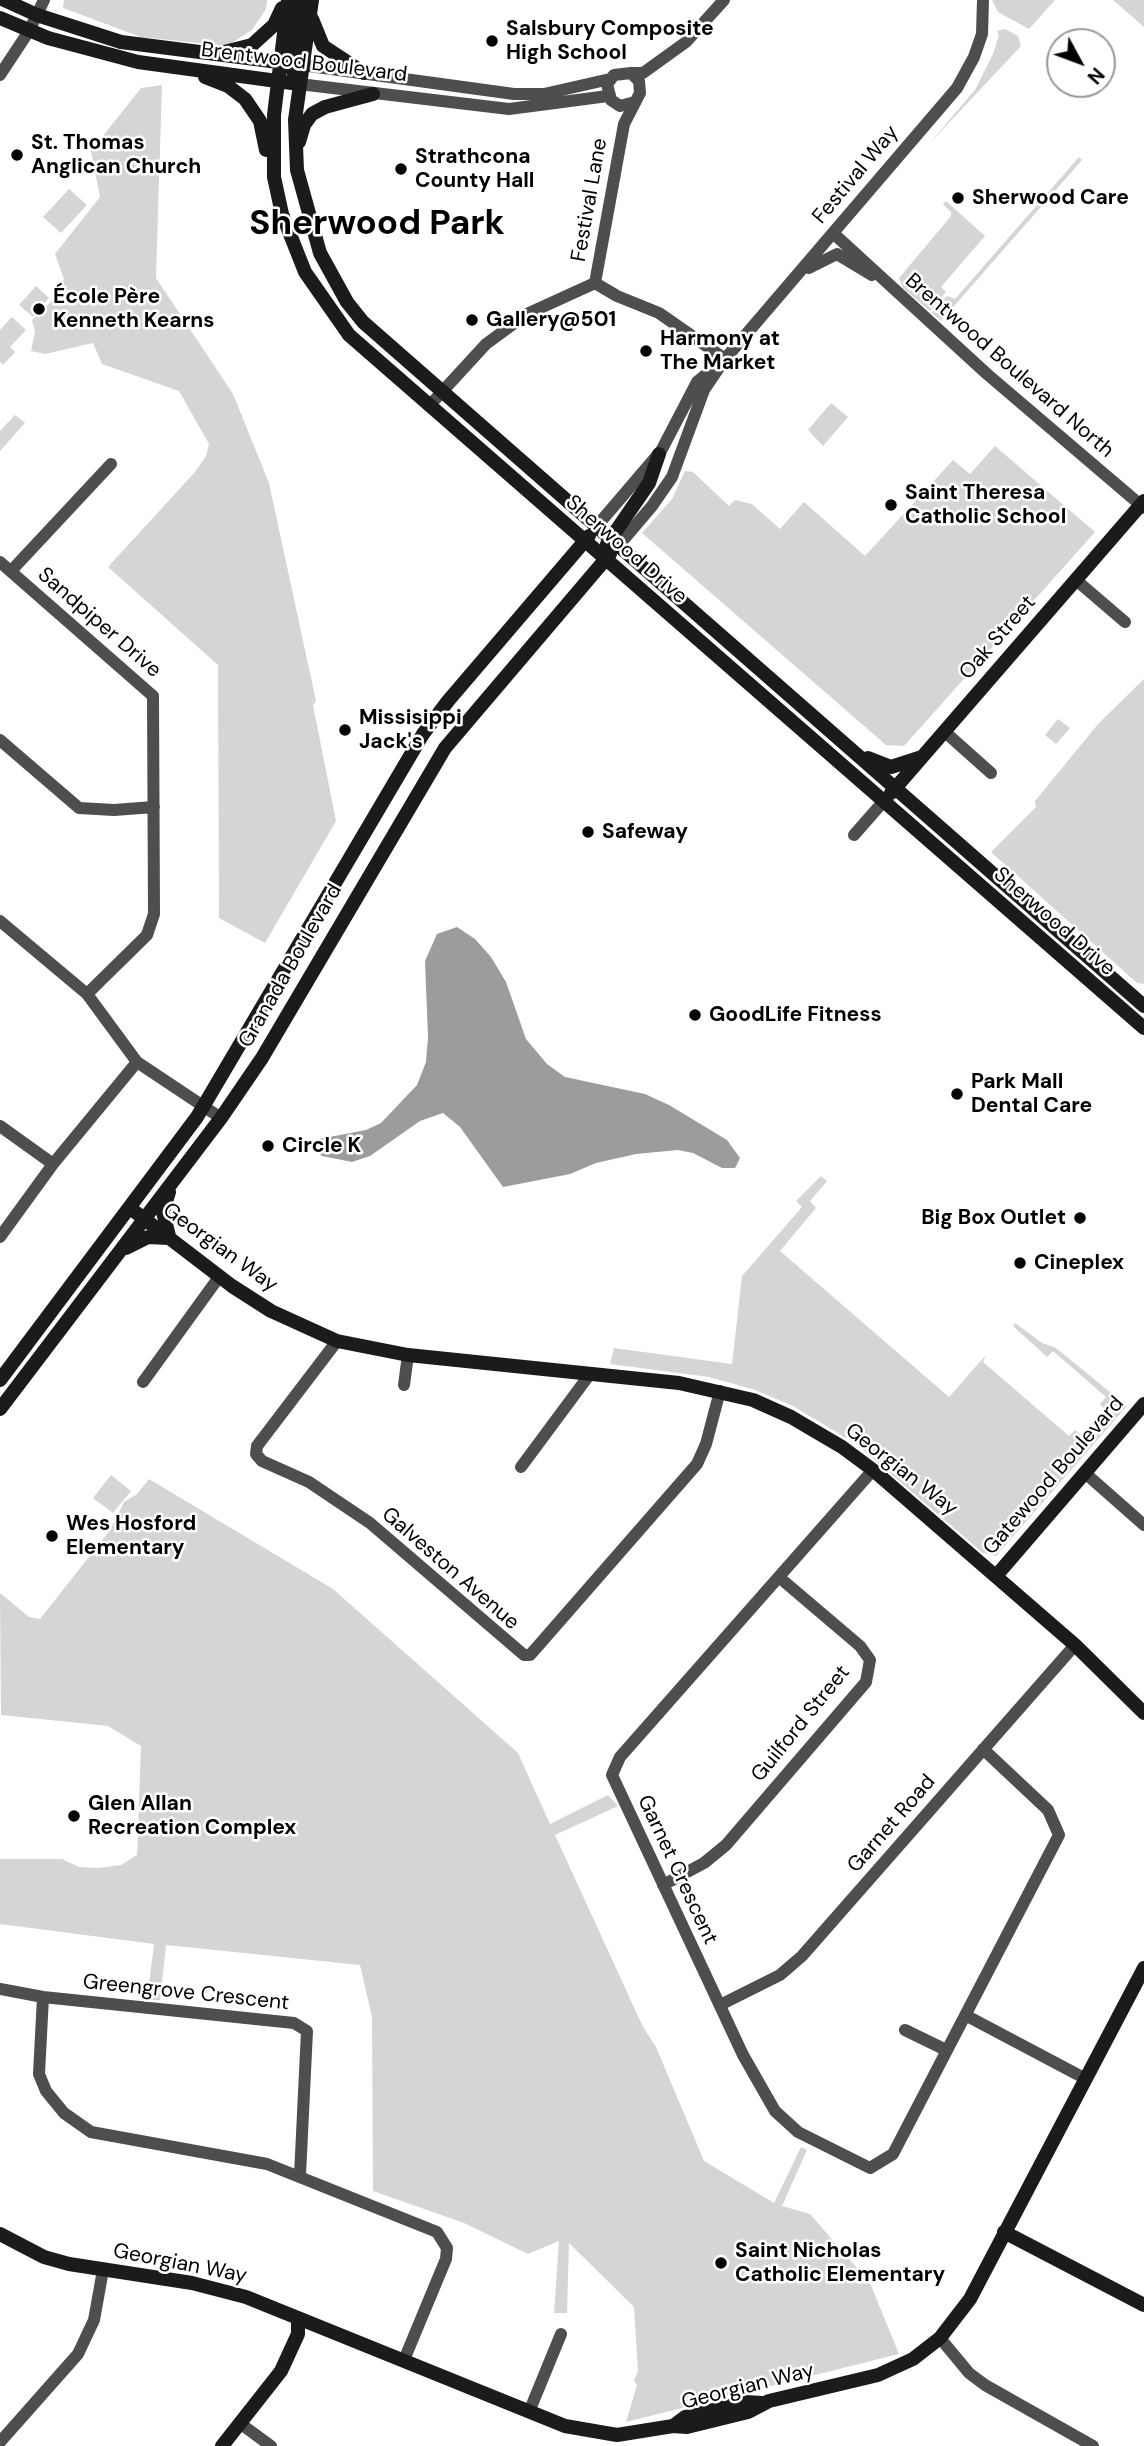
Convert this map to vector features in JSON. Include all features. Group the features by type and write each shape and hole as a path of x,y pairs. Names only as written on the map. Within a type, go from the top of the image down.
{"main road":[{"name":"Brentwood Boulevard","path":"4,0 37,15 121,41 291,64"},
{"path":"214,55 252,45 274,25 287,0"},
{"name":"Sherwood Drive","path":"287,0 291,64 299,84 295,154 303,203 332,278 362,322 1144,1006"},
{"path":"307,3 315,32 323,46 364,73"},
{"name":"Sherwood Drive","path":"307,3 291,64 277,81 272,149 274,177 295,251 318,294 349,335 1144,1028"},
{"name":"Brentwood Boulevard","path":"0,18 29,31 93,52 184,69 299,84"},
{"path":"184,69 228,86 245,99 260,121 266,156 274,177"},
{"path":"295,154 304,125 312,114 325,107 373,94"},
{"name":"Granada Boulevard","path":"0,1409 221,1118 262,1058 445,748 605,559 649,483 659,454"},
{"name":"Oak Street","path":"883,802 1143,504"},
{"name":"Granada Boulevard","path":"0,1380 204,1106 423,734 596,527"},
{"path":"857,755 891,767 923,757"},
{"path":"119,1252 142,1238 169,1238 163,1212 171,1183"},
{"name":"Georgian Way","path":"130,1208 219,1277 271,1311 337,1341 408,1355 679,1383 753,1400 791,1417 842,1447 873,1470 1074,1645 1144,1713"},
{"name":"Gatewood Boulevard","path":"996,1576 1144,1404"},
{"name":"Georgian Way","path":"0,2234 44,2257 228,2291 529,2412 592,2434 617,2435 673,2426 687,2427 748,2412 762,2403 878,2375 913,2359 940,2338 970,2299 1144,1968"},
{"path":"1004,2232 1144,2305"},
{"path":"222,2446 271,2385 298,2334 298,2319"}],"street":[{"path":"0,75 29,31 44,0"},
{"path":"631,73 641,87 635,102 625,106 611,100 610,79 619,72 643,73 686,42 724,0"},
{"name":"Festival Way","path":"614,542 652,506 672,477 704,390 725,359 957,88 974,57 982,34 983,0"},
{"name":"Brentwood Boulevard","path":"291,64 523,94 575,89 610,79"},
{"name":"Brentwood Boulevard","path":"299,84 509,109 611,100"},
{"name":"Festival Lane","path":"611,100 624,124"},
{"name":"Festival Lane","path":"595,283 624,124 635,102"},
{"path":"833,233 885,282"},
{"path":"790,281 820,260 837,254 885,282"},
{"name":"Brentwood Boulevard North","path":"885,282 1143,504"},
{"path":"429,406 486,344 527,314 595,283 659,313 725,359"},
{"name":"Festival Way","path":"596,527 659,454 697,382 725,359"},
{"path":"11,571 111,464"},
{"name":"Sandpiper Drive","path":"0,562 153,696 154,914 151,928 87,994"},
{"path":"1076,580 1125,622"},
{"path":"945,732 992,773"},
{"path":"0,740 79,808 114,810 154,807"},
{"path":"854,835 883,802"},
{"path":"0,921 87,994 137,1062 221,1118"},
{"path":"0,1237 53,1164 137,1062"},
{"path":"0,1126 53,1164"},
{"path":"143,1382 219,1277"},
{"name":"Galveston Avenue","path":"337,1341 257,1446 256,1454 262,1461 309,1482 370,1523 524,1656 530,1655 697,1464 706,1444 720,1391"},
{"path":"404,1385 408,1355"},
{"path":"521,1467 590,1374"},
{"name":"Garnet Crescent","path":"873,1470 615,1765 612,1776 720,2005 775,2111 798,2132 870,2168 893,2154 1059,1835 1048,1810 983,1749"},
{"path":"1085,1473 1144,1525"},
{"name":"Guilford Street","path":"663,1885 704,1863 726,1844 866,1682 870,1660 860,1646 780,1578"},
{"name":"Garnet Road","path":"720,2005 780,1975 802,1956 1074,1645"},
{"name":"Greengrove Crescent","path":"0,1989 43,1997 294,2022 307,2031 300,2175"},
{"path":"43,1997 39,2074 46,2091 75,2123 91,2132 267,2164 437,2232 447,2248 446,2259 404,2360"},
{"path":"967,2016 1086,2079"},
{"path":"905,2030 946,2050"},
{"path":"0,2442 78,2354 91,2329 103,2270"},
{"path":"529,2412 561,2334"},
{"path":"940,2338 969,2373 985,2385 1093,2446"},
{"path":"241,2424 271,2446"}],"shaded area":[{"path":"64,0 267,0 266,9 252,30 227,46 141,37 63,8"},
{"path":"992,0 1055,0 1029,29 998,12"},
{"path":"1113,0 1144,0 1144,27"},
{"path":"1005,29 1018,36 1021,46 928,145 975,90 993,54 999,35 997,31"},
{"path":"162,85 156,278 233,394 269,483 316,701 313,705 336,821 265,943 219,918 218,665 108,567 195,472 206,456 209,444 179,391 102,364 93,343 45,354 31,351 35,331 32,320 57,296 64,279 55,254 100,197 91,151 141,88"},
{"path":"1079,157 1082,160 941,321 932,313 947,296 955,299"},
{"path":"69,189 87,205 61,233 43,217"},
{"path":"946,201 985,236 941,287 946,292 930,311 903,288 899,278 951,216 951,212 943,204"},
{"path":"36,286 49,298 33,317 19,305"},
{"path":"12,317 26,330 10,347 15,352 3,365 0,362 0,330"},
{"path":"831,403 848,417 823,446 808,430"},
{"path":"15,415 25,423 0,451 0,431"},
{"path":"995,446 1095,532 904,746 886,745 642,533 672,499 685,471 693,472 729,506 735,500 752,504 780,529 804,502 865,556 953,460 970,474"},
{"path":"1144,679 1144,984 1137,983 991,852 1036,807 1035,801 1098,724"},
{"path":"1058,719 1070,728 1056,744 1045,735"},
{"path":"457,927 475,939 491,957 506,982 526,1039 547,1064 565,1077 645,1094 669,1105 727,1140 740,1158 735,1168 722,1168 693,1153 678,1150 636,1154 596,1163 570,1174 503,1187 460,1127 443,1113 420,1121 370,1156 352,1162 322,1156 311,1148 319,1139 366,1130 381,1123 417,1085 426,1062 428,1037 425,961 437,934"},
{"path":"821,1176 827,1181 810,1201 816,1208 780,1251 949,1397 986,1355 983,1362 1069,1436 1075,1430 1083,1436 1105,1410 1100,1404 1106,1397 1053,1351 1047,1357 1013,1326 1015,1323 1042,1343 1056,1348 1127,1406 996,1556 983,1553 856,1444 793,1406 755,1390 709,1377 610,1364 614,1348 732,1364 742,1276 802,1207 796,1201"},
{"path":"111,1475 131,1491 113,1513 93,1498"},
{"path":"149,1479 333,1589 518,1753 550,1824 608,1795 618,1806 555,1835 643,2027 656,2047 704,2161 774,2203 801,2147 807,2150 782,2206 810,2214 870,2283 899,2354 626,2422 637,2385 634,2381 638,2371 634,2307 569,2243 567,2313 554,2313 559,2241 528,2254 464,2223 373,2191 372,2017 360,1965 166,1945 160,2000 147,2000 154,1944 0,1924 0,1859 62,1859 79,1867 98,1868 121,1865 137,1855 141,1746 108,1726 1,1715 0,1593 29,1617 40,1619 110,1530 124,1502 137,1494"}],"place":[{"name":"Salsbury Composite High School","path":"492,41"},
{"name":"St. Thomas Anglican Church","path":"17,155"},
{"name":"Strathcona County Hall","path":"401,169"},
{"name":"Sherwood Care","path":"958,198"},
{"name":"École Père Kenneth Kearns","path":"39,309"},
{"name":"Gallery@501","path":"472,320"},
{"name":"Harmony at The Market","path":"646,351"},
{"name":"Saint Theresa Catholic School","path":"891,505"},
{"name":"Missisippi Jack's","path":"345,730"},
{"name":"Safeway","path":"588,832"},
{"name":"GoodLife Fitness","path":"695,1015"},
{"name":"Park Mall Dental Care","path":"957,1094"},
{"name":"Circle K","path":"268,1146"},
{"name":"Big Box Outlet","path":"1080,1218"},
{"name":"Cineplex","path":"1020,1263"},
{"name":"Wes Hosford Elementary","path":"52,1536"},
{"name":"Glen Allan Recreation Complex","path":"74,1816"},
{"name":"Saint Nicholas Catholic Elementary","path":"721,2263"}],"district":[{"name":"Sherwood Park","path":"377,225"}]}
